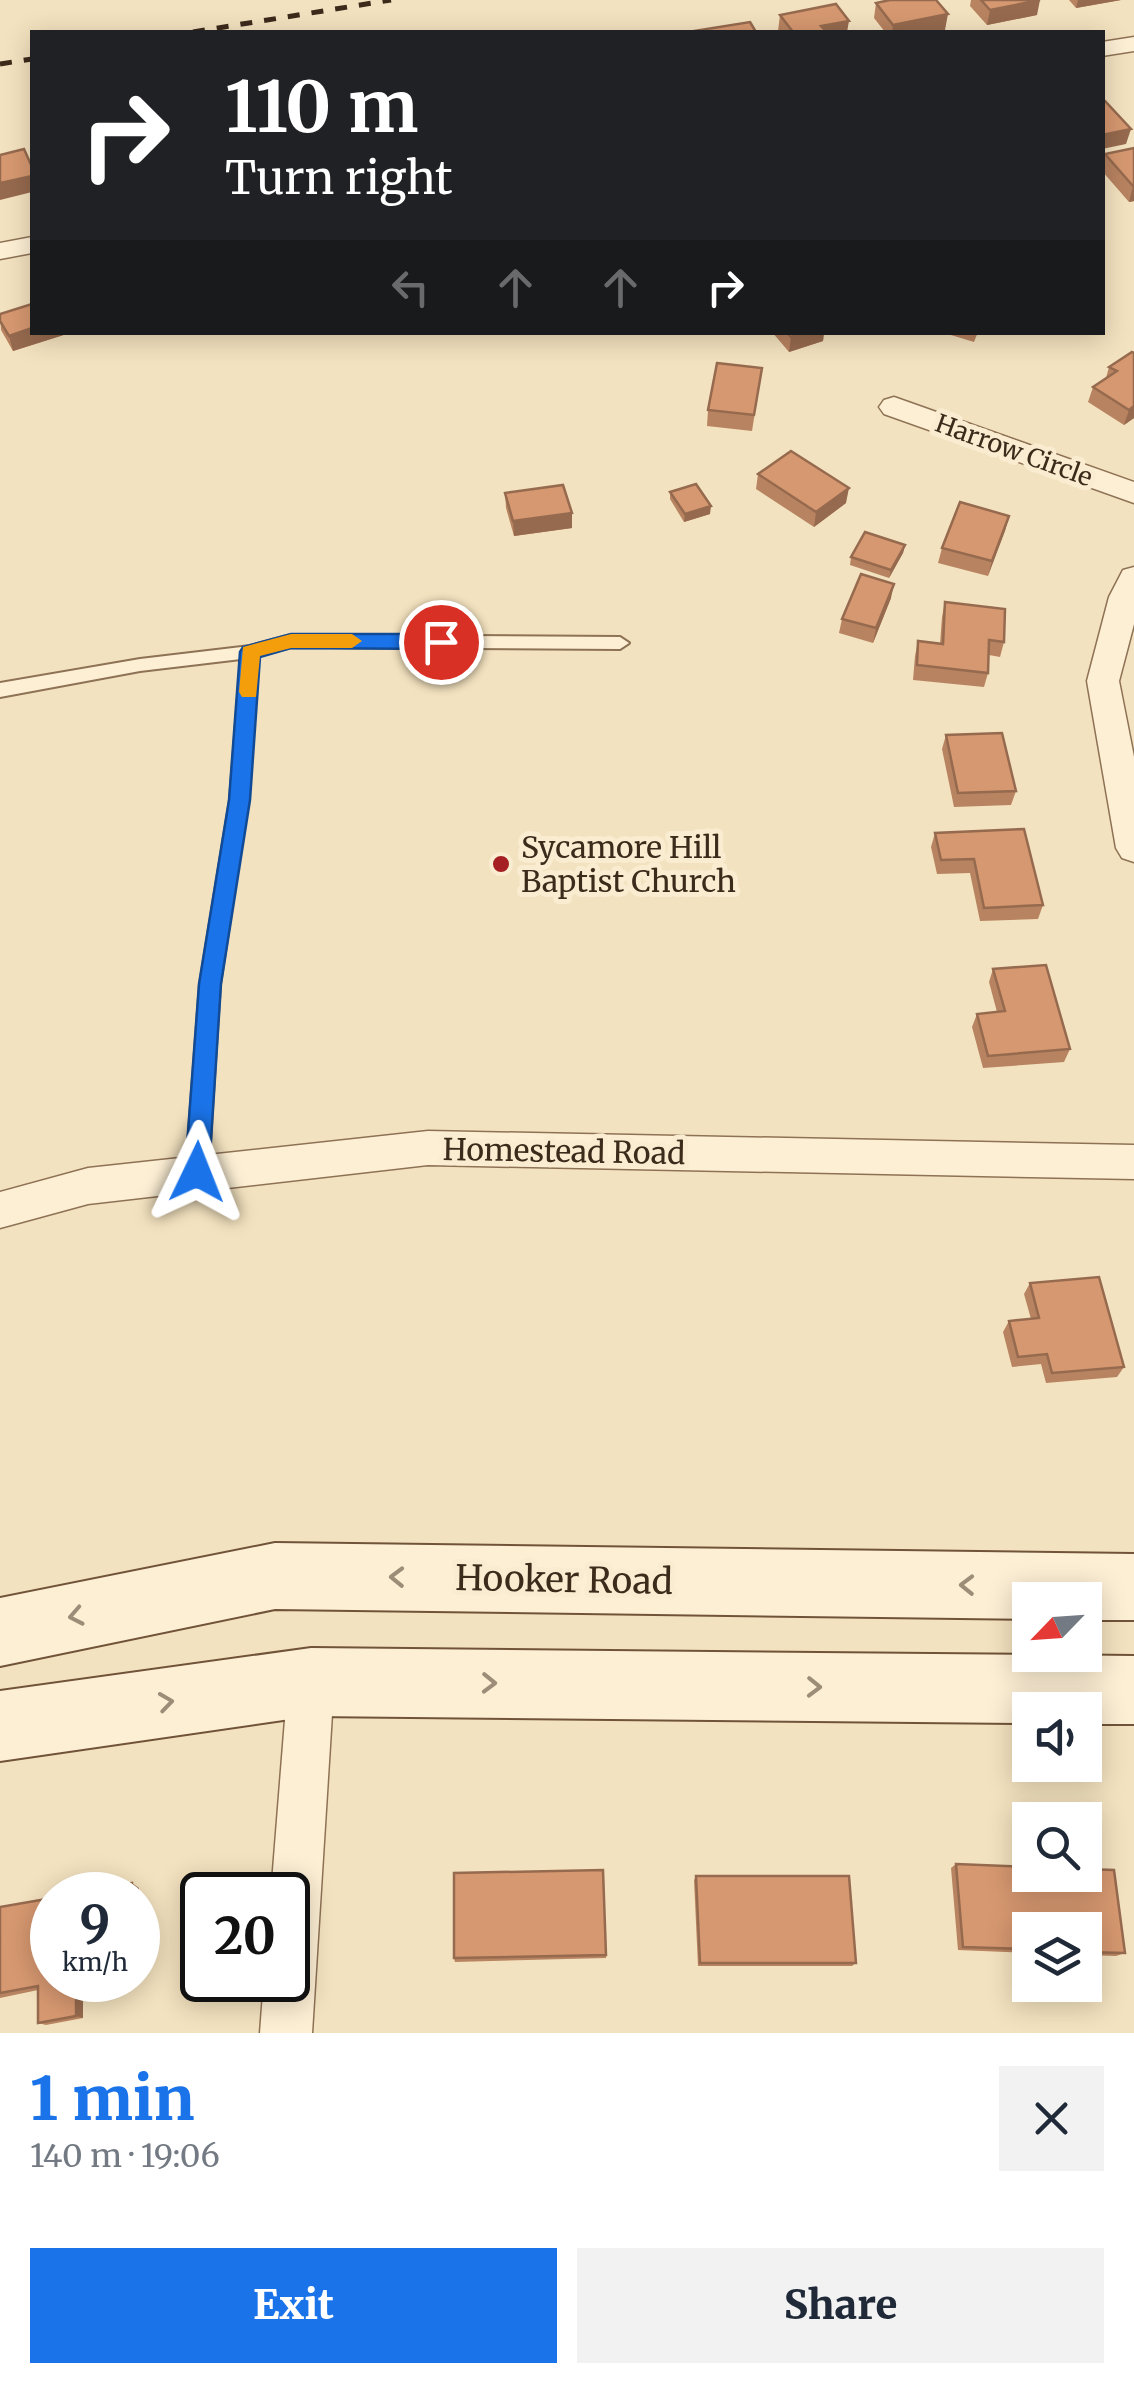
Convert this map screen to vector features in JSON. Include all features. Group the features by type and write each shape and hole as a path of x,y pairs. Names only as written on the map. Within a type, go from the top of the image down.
{"main road":[{"name":"Hooker Road","path":"0,1632 275,1576 1134,1587"},
{"path":"0,1726 311,1682 1134,1690"}],"street":[{"path":"1105,49 1133,45"},
{"path":"0,251 30,245"},
{"name":"Harrow Circle","path":"894,407 1134,492"},
{"path":"1134,578 1103,681 1134,848"},
{"name":"Homestead Road","path":"0,1210 88,1186 428,1148 1134,1162"},
{"path":"286,2033 311,1682"}],"lane":[{"path":"0,690 140,665 250,652 291,641 620,643"},
{"path":"197,1172 210,984 239,800 250,652"}],"building":[{"path":"936,0 948,14 893,25 876,3"},
{"path":"981,0 1040,0 990,10"},
{"path":"836,4 849,21 821,26 825,30 791,30 780,15"},
{"path":"750,22 755,30 700,30"},
{"path":"1105,101 1131,129 1105,134"},
{"path":"1134,148 1134,186 1133,186 1105,154"},
{"path":"24,149 30,176 0,183 0,155"},
{"path":"30,305 30,329 9,336 0,314"},
{"path":"1132,352 1134,406 1129,410 1093,387 1117,371 1109,367"},
{"path":"717,363 762,368 754,415 708,410"},
{"path":"791,451 849,488 816,512 758,474"},
{"path":"696,484 711,506 685,514 670,492"},
{"path":"563,485 572,513 513,521 505,493"},
{"path":"960,502 1009,516 992,561 942,548"},
{"path":"865,532 905,545 891,570 851,557"},
{"path":"861,574 894,584 876,628 842,619"},
{"path":"945,602 1005,609 1004,642 989,640 988,673 917,665 918,641 943,644"},
{"path":"1002,733 1016,791 958,793 946,735"},
{"path":"1024,829 1043,905 984,908 974,859 941,860 935,833"},
{"path":"1046,965 1070,1049 988,1056 977,1014 1005,1011 993,969"},
{"path":"1099,1277 1124,1367 1052,1373 1047,1354 1018,1357 1009,1321 1039,1318 1030,1283"},
{"path":"956,1864 1012,1866 1012,1892 1102,1892 1102,1870 1114,1870 1125,1953 1102,1952 1102,1912 1012,1912 1012,1948 963,1947"},
{"path":"603,1870 606,1955 454,1958 454,1873"},
{"path":"696,1876 849,1876 856,1963 700,1963"},
{"path":"30,1902 30,1987 0,1993 0,1907"},
{"path":"38,2002 76,2002 76,2016 38,2023"}],"railway":[{"path":"205,30 391,0"},
{"path":"0,64 30,59"}],"slow traffic":[{"path":"249,692 250,652 291,641 352,641"}],"place":[{"name":"Sycamore Hill Baptist Church","path":"501,864"}],"route":[{"path":"197,1172 210,984 239,800 250,652 291,641 441,642"}]}
